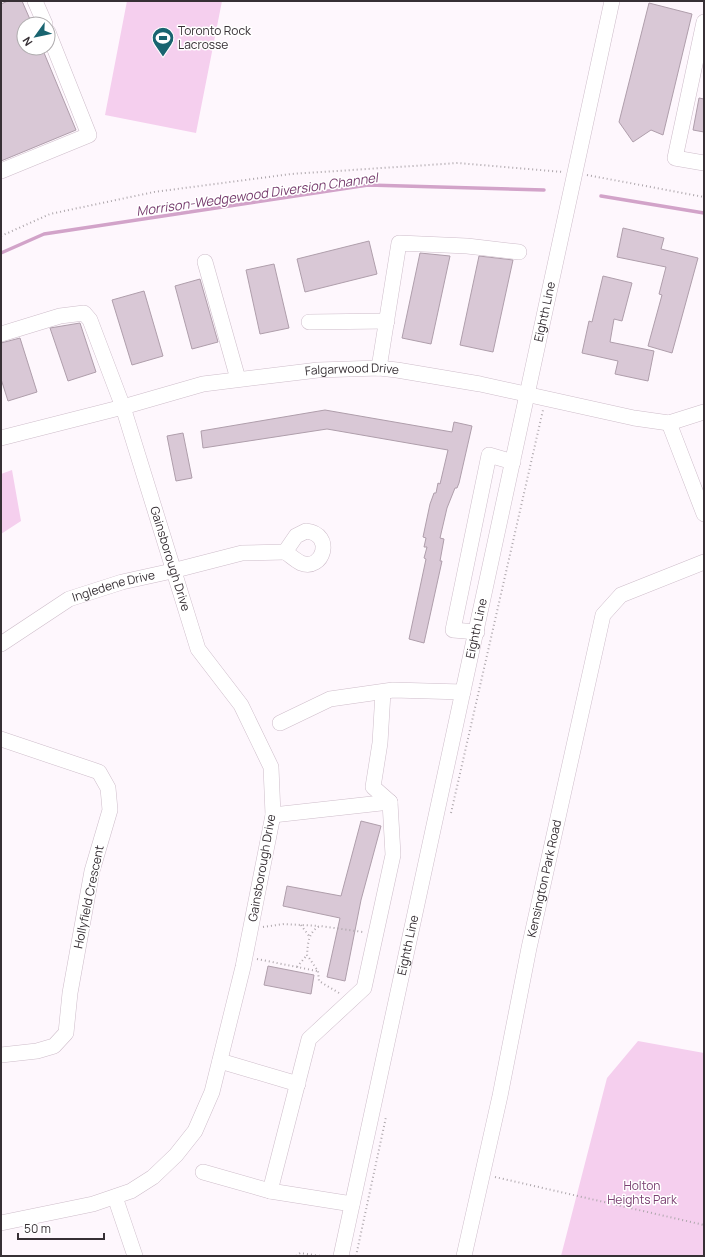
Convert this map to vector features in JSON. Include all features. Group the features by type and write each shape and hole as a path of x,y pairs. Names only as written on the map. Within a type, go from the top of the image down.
{"street":[{"path":"36,1 42,16"},
{"name":"Eighth Line","path":"341,1256 477,632 526,395 576,173 612,1"},
{"path":"704,22 676,158 704,163"},
{"path":"1,170 89,135 56,52"},
{"path":"379,368 399,243 467,246 519,252"},
{"path":"205,262 238,379"},
{"name":"Gainsborough Drive","path":"1,334 60,316 84,313 90,320 123,407 172,571 198,649 241,705 271,767 273,816 245,957 220,1062 212,1092 195,1131 176,1155 153,1177 131,1191 93,1204 1,1223"},
{"path":"309,322 387,321"},
{"name":"Falgarwood Drive","path":"1,438 123,407 203,384 318,370 379,368 480,384 634,418 669,423 704,412"},
{"path":"669,423 704,514"},
{"path":"477,632 453,630 489,455 513,462"},
{"name":"Ingledene Drive","path":"1,644 70,599 122,582 242,553 285,552"},
{"name":"Kensington Park Road","path":"464,1256 529,948 603,615 621,595 704,562"},
{"path":"280,722 330,699 383,692 463,692"},
{"path":"270,1191 309,1039 364,988 393,854 390,802 373,788 380,743 383,692"},
{"name":"Hollyfield Crescent","path":"1,739 98,772 108,788 110,810 92,871 70,993 66,1033 54,1046 37,1051 1,1055"},
{"path":"273,816 390,802"},
{"path":"220,1062 298,1084"},
{"path":"203,1172 270,1191 352,1204"},
{"path":"115,1197 135,1256"}],"path":[{"path":"1,236 50,214 154,192 291,174 458,163 576,173 704,197"},
{"path":"451,816 543,410 543,398"},
{"path":"251,929 284,924 320,926 376,934"},
{"path":"301,925 309,936"},
{"path":"297,967 307,955 309,936 314,929 320,926"},
{"path":"307,955 318,971 318,981 335,989 349,1002"},
{"path":"245,957 318,971"},
{"path":"356,1256 387,1112"},
{"path":"482,1175 704,1225"},
{"path":"296,1256 300,1253 322,1256"}],"green space":[{"name":"Toronto Rock Lacrosse","path":"127,1 222,1 196,133 105,115"},
{"path":"12,470 21,521 1,534 1,474"},
{"name":"Holton Heights Park","path":"638,1041 704,1053 704,1256 561,1256 607,1078"}],"building":[{"path":"8,1 22,1 29,16 16,16 16,56 45,56 76,130 1,161 1,4"},
{"path":"649,3 692,14 663,135 651,130 633,142 619,122"},
{"path":"699,98 704,99 704,132 693,130"},
{"path":"623,228 664,238 661,249 698,258 672,353 648,346 662,295 659,294 666,267 617,257"},
{"path":"369,241 377,274 305,292 297,259"},
{"path":"420,253 450,256 431,344 402,338"},
{"path":"479,256 513,260 493,352 460,345"},
{"path":"274,264 289,328 260,334 246,270"},
{"path":"603,276 632,283 622,321 614,319 610,342 654,351 648,381 615,374 618,361 582,353 589,321 592,322"},
{"path":"200,279 218,342 192,349 175,286"},
{"path":"144,291 163,356 132,365 112,300"},
{"path":"80,323 96,372 68,381 50,328"},
{"path":"20,338 37,392 8,401 1,379 1,343"},
{"path":"325,410 452,432 454,422 472,426 459,483 457,488 455,488 447,508 440,538 444,539 440,561 442,561 424,643 409,639 426,559 424,558 427,547 424,547 426,538 423,537 430,504 434,493 436,493 438,483 440,484 448,450 327,429 203,448 201,431"},
{"path":"183,433 192,478 176,481 167,436"},
{"path":"361,821 381,826 361,900 345,981 327,977 340,918 283,906 287,886 341,896"},
{"path":"268,966 314,975 311,994 264,985"}],"waterway":[{"name":"Morrison-Wedgewood Diversion Channel","path":"1,253 44,234 368,185 544,190"},
{"name":"Morrison-Wedgewood Diversion Channel","path":"601,196 704,213"}],"place":[{"name":"Toronto Rock Lacrosse","path":"163,58"}]}
